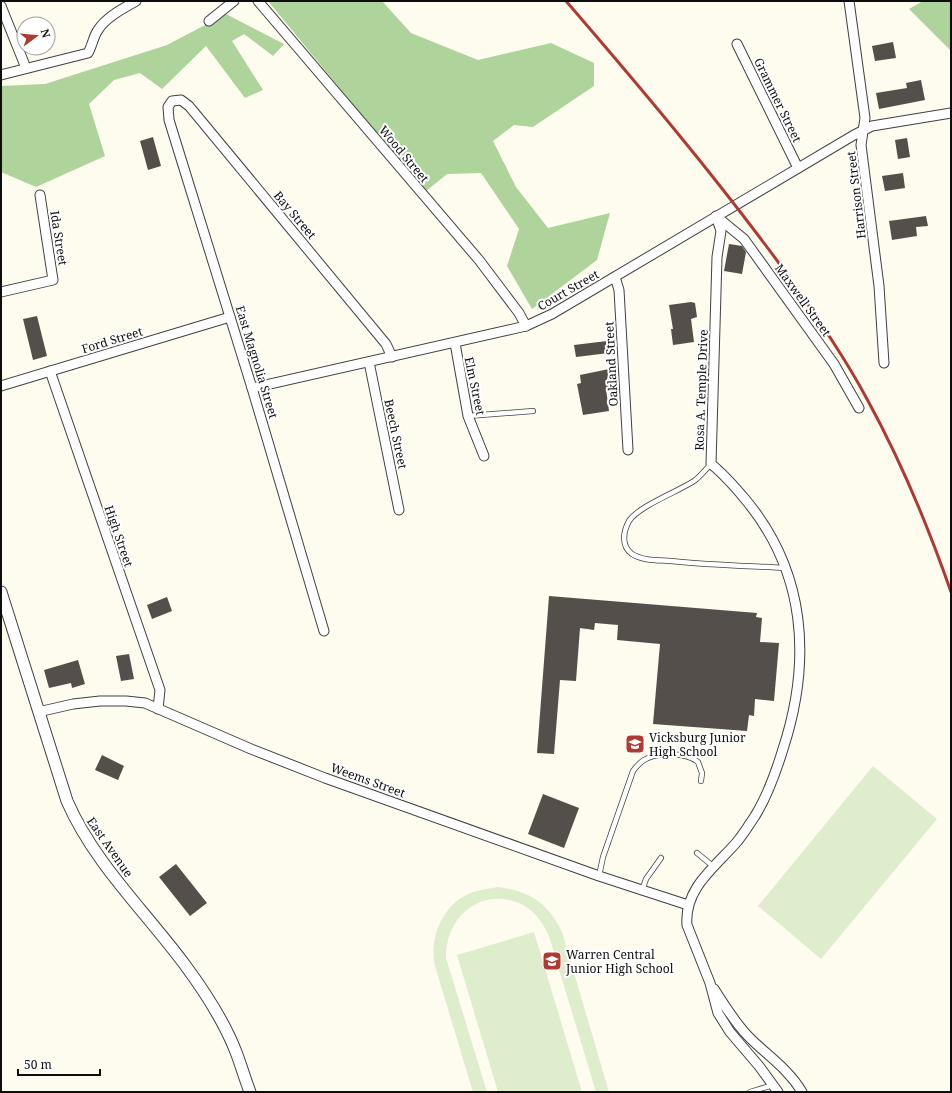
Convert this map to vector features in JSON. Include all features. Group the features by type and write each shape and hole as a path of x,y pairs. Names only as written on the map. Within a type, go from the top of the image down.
{"street":[{"path":"1,75 88,53 93,44 97,30 112,17 136,1"},
{"path":"209,21 234,1"},
{"name":"Wood Street","path":"258,1 479,260 520,312 526,326"},
{"name":"Harrison Street","path":"849,1 865,118 862,145 879,286 884,363"},
{"path":"1,6 26,68"},
{"name":"Grammer Street","path":"737,44 798,168"},
{"name":"Bay Street","path":"172,101 181,100 190,106 386,344 392,357"},
{"name":"East Magnolia Street","path":"172,101 168,107 169,120 252,388 324,631"},
{"name":"Court Street","path":"252,388 526,326 552,314 863,130 872,126 951,113"},
{"name":"Ida Street","path":"1,292 53,280 40,195"},
{"name":"Maxwell Street","path":"716,216 744,239 834,364 859,408"},
{"name":"Rosa A. Temple Drive","path":"716,216 721,231 717,257 711,464 723,474 752,508 770,533 787,568 796,600 800,630 800,658 791,725 768,791 755,815 737,842 698,883 688,905 687,925 710,983 718,1013 730,1032 776,1088"},
{"name":"Oakland Street","path":"615,277 619,290 628,450"},
{"name":"Ford Street","path":"1,386 230,317"},
{"name":"Elm Street","path":"454,343 468,416 484,456"},
{"name":"Beech Street","path":"369,362 399,510"},
{"name":"High Street","path":"50,371 160,690 158,709"},
{"name":"East Avenue","path":"1,592 67,801 84,836 187,967 223,1023 236,1052 250,1092"},
{"name":"Weems Street","path":"38,712 73,704 126,701 145,703 325,778 599,876 688,905"},
{"name":"Rosa A. Temple Drive","path":"710,983 731,1015 747,1035 789,1073 802,1092"}],"lane":[{"path":"468,416 533,411"},
{"path":"711,464 695,480 639,512 630,520 625,529 624,538 626,547 633,554 644,559 712,565 787,568"},
{"path":"599,876 603,857 633,771 638,764 645,759 660,755 685,756 693,758 698,762 702,773 701,781"},
{"path":"697,853 714,867"},
{"path":"642,891 646,879 661,858"},
{"path":"750,1092 776,1088"}],"green space":[{"path":"268,1 382,1 411,33 478,60 551,43 594,63 594,86 533,127 514,125 493,141 516,187 548,228 610,213 597,260 532,309 507,266 519,229 481,173 447,174 425,192"},
{"path":"923,1 951,1 951,51 909,9"},
{"path":"226,14 284,44 273,56 244,34 232,41 263,90 245,98 206,46 162,89 140,73 114,80 89,104 105,156 36,187 1,172 1,86 45,84 167,45"},
{"path":"873,766 937,819 821,959 758,906"},
{"path":"498,887 520,892 537,900 550,913 562,932 609,1092 596,1092 549,936 544,926 534,913 521,904 506,899 492,899 479,902 468,909 459,918 447,943 446,958 487,1092 473,1092 435,966 434,946 439,926 444,916 457,901 474,892"},
{"path":"534,932 582,1092 498,1092 457,955"}],"building":[{"path":"893,42 896,58 875,61 872,46"},
{"path":"921,80 925,100 879,109 876,93 907,88 906,83"},
{"path":"153,137 161,166 148,170 140,141"},
{"path":"907,138 910,157 898,159 895,140"},
{"path":"903,173 905,188 885,191 882,176"},
{"path":"926,216 928,226 916,227 917,236 892,240 889,221"},
{"path":"729,244 742,246 746,252 742,274 724,271"},
{"path":"691,302 695,303 697,317 691,319 694,342 673,345 671,329 673,329 669,305"},
{"path":"37,316 47,356 33,360 23,319"},
{"path":"607,341 609,353 576,357 574,345"},
{"path":"609,369 611,378 607,378 609,388 606,389 609,411 583,415 577,384 581,383 580,375"},
{"path":"549,596 757,613 756,617 762,618 760,642 779,643 774,701 755,699 754,716 749,715 747,731 653,724 660,644 617,640 618,625 595,623 594,630 580,628 576,681 560,680 554,754 537,753"},
{"path":"167,597 172,611 152,619 147,605"},
{"path":"129,654 134,679 121,681 116,656"},
{"path":"78,660 85,684 72,688 71,683 49,688 44,670"},
{"path":"102,755 124,766 118,780 95,770"},
{"path":"543,794 579,808 564,848 528,834"},
{"path":"176,864 207,903 190,916 159,877"}],"railway":[{"path":"566,1 650,100 732,201 784,270 827,333 858,382 891,446 923,518 951,592"}],"place":[{"name":"Vicksburg Junior High School","path":"635,744"},
{"name":"Warren Central Junior High School","path":"552,961"}]}
